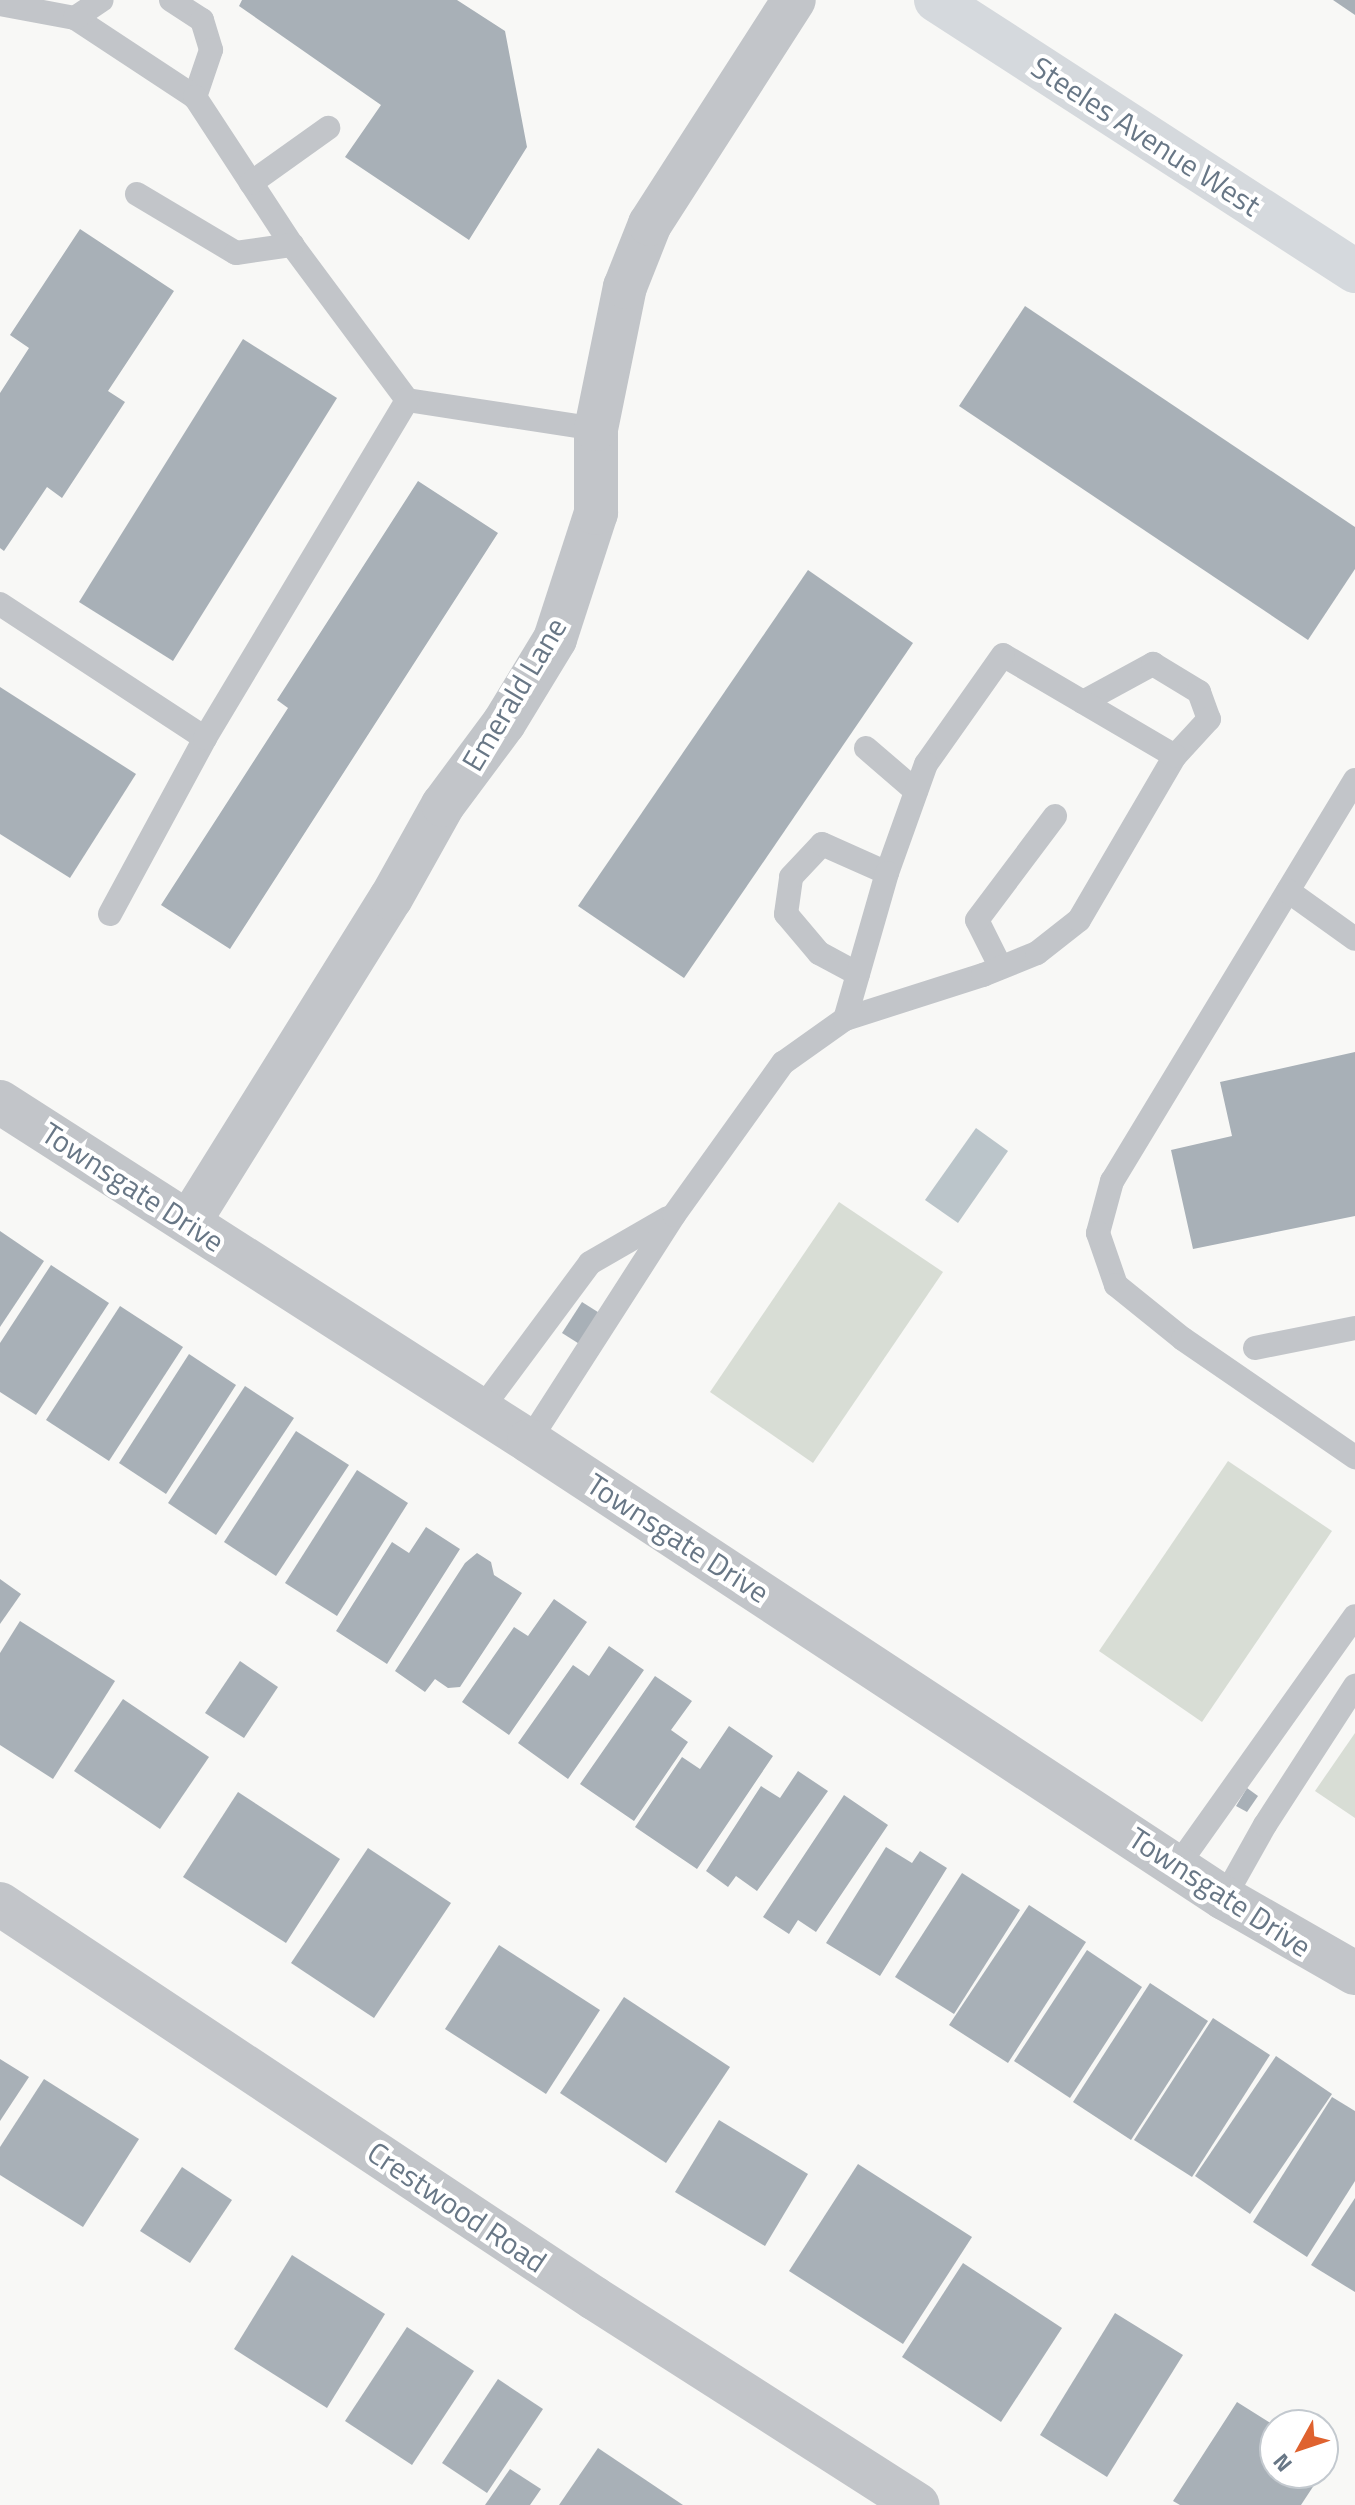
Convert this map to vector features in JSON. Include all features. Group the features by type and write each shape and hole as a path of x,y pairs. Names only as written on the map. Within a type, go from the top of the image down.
{"main road":[{"name":"Steeles Avenue West","path":"936,0 1355,271"}],"street":[{"name":"Emerald Lane","path":"189,1222 391,898 443,805 504,723 555,639 596,513 596,429 625,287 650,224 794,0"},
{"name":"Townsgate Drive","path":"0,1102 529,1441 1224,1898 1355,1973"},
{"name":"Crestwood Road","path":"0,1904 594,2298 918,2505"}],"lane":[{"path":"75,18 102,0"},
{"path":"171,0 202,20 211,50 195,97"},
{"path":"8,3 75,18 195,97 292,245 407,400 596,429"},
{"path":"251,183 328,128"},
{"path":"137,194 236,253 292,245"},
{"path":"110,914 205,738 407,400"},
{"path":"0,604 205,738"},
{"path":"845,1019 887,873 926,764 1003,655 1175,756"},
{"path":"529,1441 674,1215 783,1063 845,1019 983,975 1037,953 1079,920 1175,756 1209,719 1199,692 1153,664 1083,702"},
{"path":"866,748 916,791"},
{"path":"1355,780 1112,1181 1098,1233 1116,1285 1183,1339 1355,1457"},
{"path":"1000,966 977,920 1055,816"},
{"path":"858,974 819,953 786,914 791,877 822,844 887,873"},
{"path":"1288,891 1355,939"},
{"path":"480,1411 590,1263 674,1215"},
{"path":"1255,1348 1355,1328"},
{"path":"1178,1865 1355,1616"},
{"path":"1224,1898 1265,1825 1355,1686"}],"shaded area":[{"path":"976,1128 1008,1151 958,1223 925,1200"},
{"path":"839,1202 943,1272 813,1463 710,1392"},
{"path":"1228,1461 1332,1531 1202,1722 1099,1651"},
{"path":"1355,1733 1355,1818 1315,1791"}],"building":[{"path":"242,0 457,0 505,31 527,147 469,240 345,157 381,105 239,6"},
{"path":"1333,0 1355,0 1355,15"},
{"path":"80,229 174,291 108,391 125,402 62,498 47,487 4,551 0,548 0,393 29,348 10,335"},
{"path":"1025,306 1355,527 1355,569 1308,640 959,406"},
{"path":"243,339 337,398 173,661 79,602"},
{"path":"418,481 498,533 230,949 161,905 288,708 277,700"},
{"path":"808,570 913,643 684,978 578,906"},
{"path":"0,687 136,774 70,878 0,834"},
{"path":"1355,1052 1355,1216 1193,1249 1171,1150 1232,1136 1220,1082"},
{"path":"0,1231 44,1261 0,1327"},
{"path":"51,1265 109,1303 36,1415 0,1392 0,1343"},
{"path":"582,1302 601,1314 581,1345 562,1333"},
{"path":"120,1306 183,1347 109,1461 46,1420"},
{"path":"189,1354 236,1385 166,1494 119,1463"},
{"path":"245,1386 294,1418 216,1535 168,1503"},
{"path":"296,1431 349,1465 276,1576 224,1542"},
{"path":"357,1470 408,1503 337,1616 285,1583"},
{"path":"426,1527 460,1549 387,1664 336,1631 392,1542 409,1553"},
{"path":"477,1553 491,1562 494,1575 522,1593 460,1687 448,1688 435,1679 425,1692 395,1671 465,1563"},
{"path":"0,1579 21,1594 0,1624"},
{"path":"554,1599 587,1622 509,1735 462,1702 514,1627 528,1636"},
{"path":"20,1621 115,1681 53,1779 0,1745 0,1653"},
{"path":"609,1646 644,1670 568,1779 518,1743 573,1665 589,1676"},
{"path":"240,1661 278,1687 244,1738 205,1713"},
{"path":"655,1676 692,1701 671,1730 688,1742 634,1821 580,1784"},
{"path":"123,1699 209,1757 160,1829 74,1771"},
{"path":"729,1726 773,1756 697,1869 635,1827 682,1757 700,1769"},
{"path":"798,1771 828,1791 757,1891 736,1876 728,1887 706,1871 761,1786 780,1798"},
{"path":"1247,1788 1258,1796 1247,1812 1236,1806"},
{"path":"238,1792 340,1859 286,1943 183,1877"},
{"path":"844,1795 888,1825 816,1932 798,1920 789,1934 763,1917"},
{"path":"886,1847 912,1863 920,1851 947,1868 880,1976 826,1943"},
{"path":"368,1848 451,1903 374,2018 291,1963"},
{"path":"962,1873 1020,1910 954,2014 895,1977"},
{"path":"1029,1905 1086,1942 1008,2063 949,2025"},
{"path":"499,1945 600,2010 546,2094 445,2029"},
{"path":"1087,1950 1142,1987 1070,2098 1014,2061"},
{"path":"1150,1983 1208,2021 1131,2140 1073,2102"},
{"path":"624,1997 730,2067 666,2163 560,2093"},
{"path":"1213,2018 1270,2055 1192,2177 1134,2140"},
{"path":"1276,2056 1332,2094 1250,2214 1195,2176"},
{"path":"0,2059 29,2077 0,2121"},
{"path":"44,2079 139,2139 83,2227 0,2175 0,2147"},
{"path":"1332,2097 1355,2111 1355,2181 1307,2257 1253,2222"},
{"path":"719,2120 808,2174 765,2246 675,2192"},
{"path":"858,2164 972,2237 903,2344 789,2271"},
{"path":"182,2167 232,2200 190,2263 140,2231"},
{"path":"1355,2198 1355,2292 1311,2265"},
{"path":"292,2255 385,2314 327,2408 234,2349"},
{"path":"963,2263 1062,2328 1001,2422 902,2357"},
{"path":"1115,2313 1183,2355 1107,2477 1040,2435"},
{"path":"407,2327 474,2371 412,2465 345,2421"},
{"path":"498,2379 543,2409 487,2493 442,2463"},
{"path":"1237,2402 1259,2416 1259,2489 1312,2489 1301,2505 1180,2505 1173,2501"},
{"path":"598,2448 683,2505 559,2505"},
{"path":"510,2469 541,2489 530,2505 485,2505"}]}
